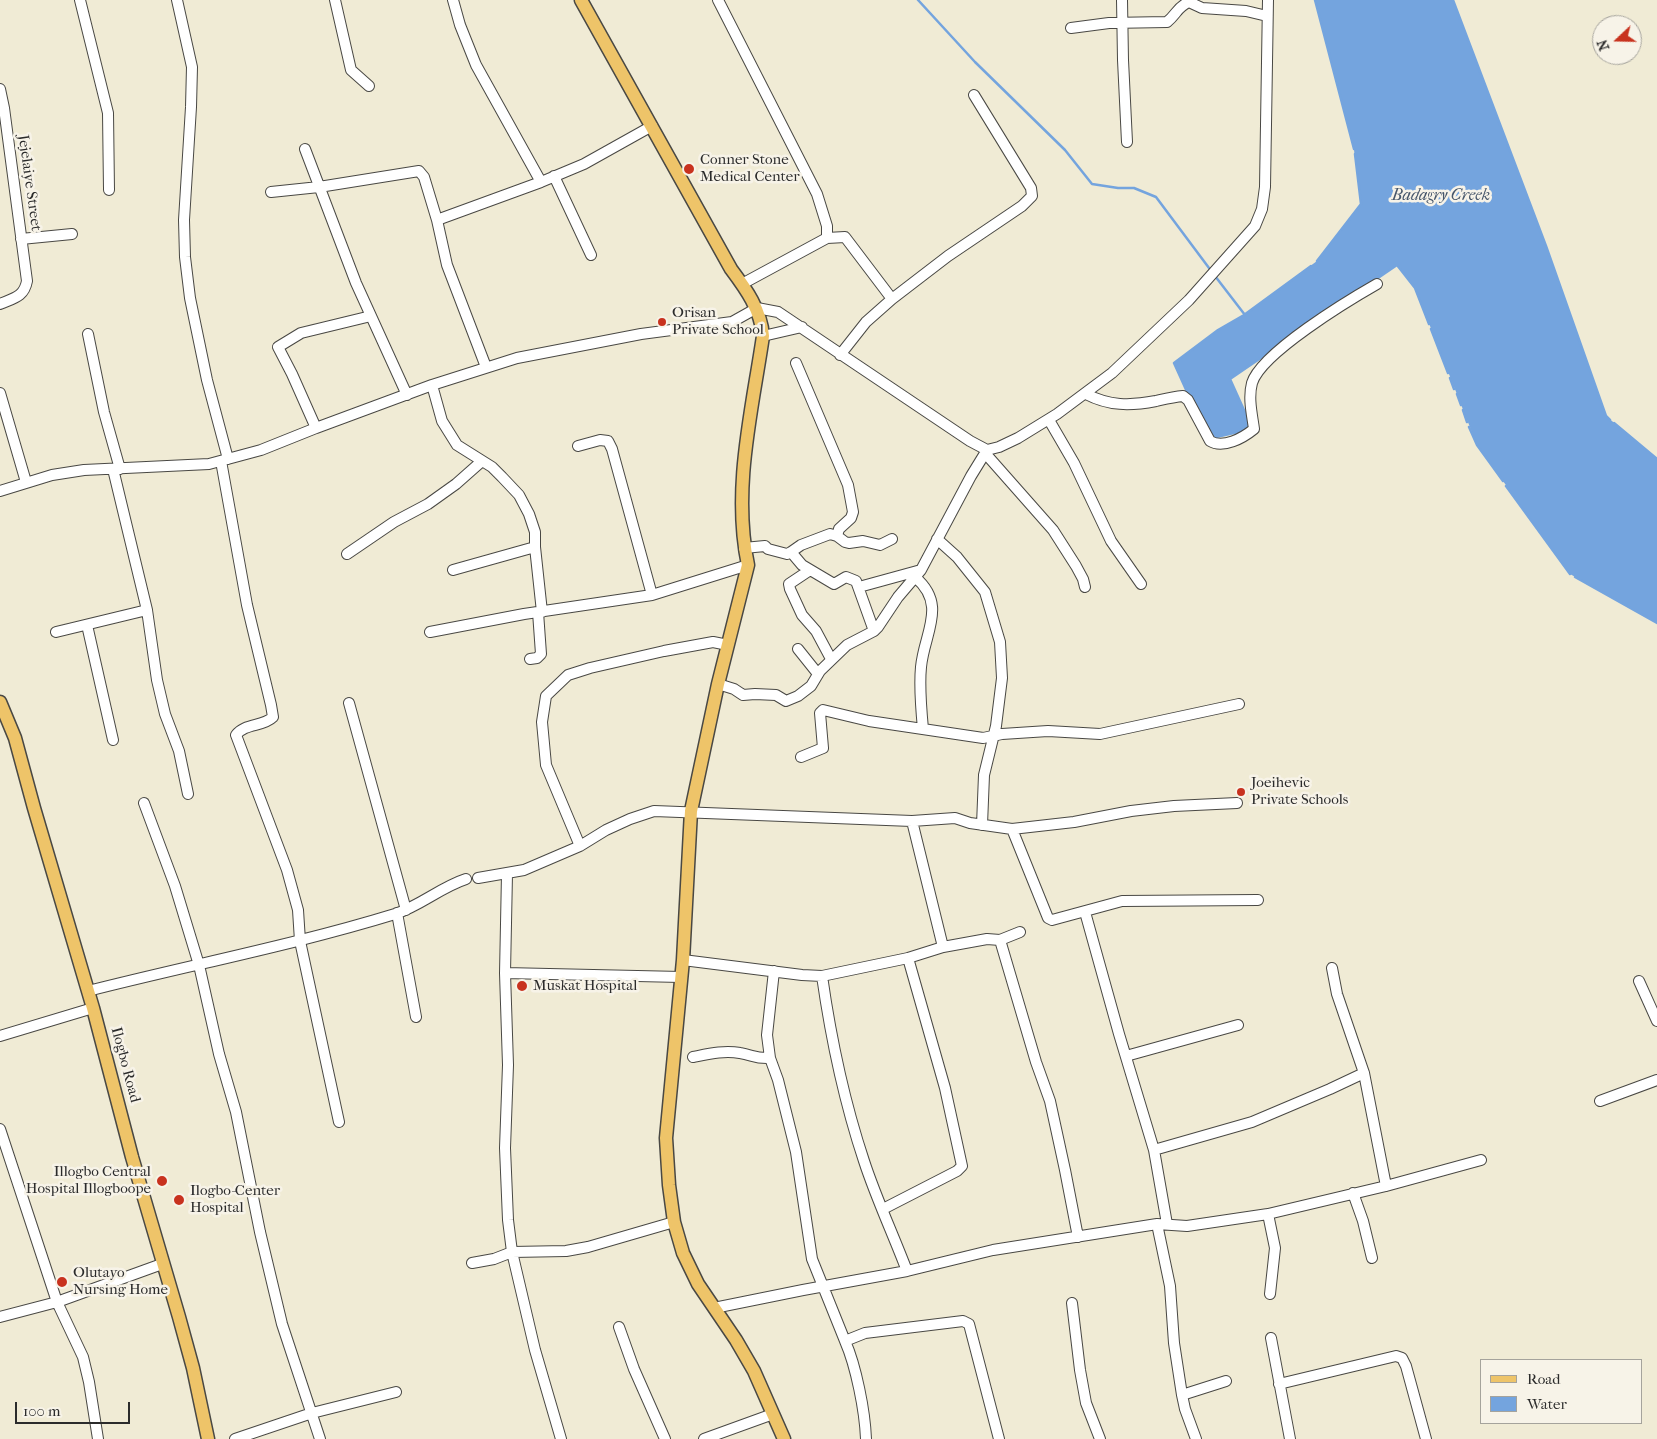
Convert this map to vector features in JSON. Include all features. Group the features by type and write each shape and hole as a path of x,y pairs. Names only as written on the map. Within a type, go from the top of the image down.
{"main road":[{"path":"581,0 731,269 757,308 762,325 763,336 743,477 744,548 748,565 718,684 691,811 683,960 666,1138 674,1222 683,1253 698,1284 740,1348 774,1414 784,1439"},
{"name":"Ilogbo Road","path":"0,702 15,738 93,1008 132,1157 179,1318 208,1439"}],"street":[{"path":"80,0 108,114 109,190"},
{"path":"177,0 192,67 192,107 184,220 185,258 190,298 224,460 248,605 273,717 269,721 241,729 236,735 287,870 298,910 300,941 339,1122"},
{"path":"334,0 351,70 369,86"},
{"path":"453,0 460,25 476,65 541,182"},
{"path":"718,0 817,194 827,226 827,238"},
{"path":"1122,0 1127,142"},
{"path":"718,684 734,689 743,695 776,696 786,701 798,696 811,686 818,674 831,659 847,645 874,631 898,597 918,574 986,451 1018,438 1049,420 1112,373 1175,314 1255,226 1262,209 1265,186 1268,0"},
{"path":"1071,28 1109,23 1167,22 1174,16 1180,6 1189,1 1202,8 1246,11 1267,16"},
{"name":"Jejelaiye Street","path":"0,89 27,281 25,290 21,294 0,304"},
{"path":"840,355 866,322 892,299 948,256 1022,206 1032,196 1031,188 974,95"},
{"path":"437,220 541,182 584,164 652,126"},
{"path":"305,149 356,283 407,395"},
{"path":"270,192 319,187 419,171 424,176 437,220 447,265 486,368"},
{"path":"554,176 591,255"},
{"path":"21,239 72,234"},
{"path":"742,284 827,238 845,237 892,299"},
{"path":"1086,394 1099,401 1112,404 1153,402 1183,396 1188,400 1210,441 1220,445 1236,440 1254,429 1251,399 1252,383 1258,372 1312,324 1377,284"},
{"path":"0,491 52,475 84,470 209,464 261,450 432,385 517,358 641,334 732,322 757,308 778,312 986,451 1053,530 1076,566 1085,587"},
{"path":"316,428 278,348 302,333 371,316"},
{"path":"763,336 802,327"},
{"path":"88,334 147,610 164,714 179,751 188,794"},
{"path":"796,363 848,485 853,512 851,518 839,529 837,536"},
{"path":"432,385 442,421 457,445 492,467 519,495 536,532 535,547 541,654 537,658 530,659"},
{"path":"0,393 26,482"},
{"path":"1049,420 1074,463 1111,541 1141,584"},
{"path":"578,446 600,440 608,441 612,449 652,596"},
{"path":"347,554 394,522 428,504 456,484 482,461"},
{"path":"744,548 765,546 768,549 787,554 801,545 830,534 849,543 862,541 880,545 892,539"},
{"path":"937,539 957,557 985,592 1000,642 1002,678 996,726 984,775 982,825"},
{"path":"453,570 535,547"},
{"path":"791,552 802,566 834,584 846,577 856,581 874,631"},
{"path":"430,632 540,612 652,596 748,565"},
{"path":"810,570 789,584 790,589 802,615 816,631 831,659"},
{"path":"859,587 918,574"},
{"path":"918,574 931,596 932,610 931,624 921,666 923,728"},
{"path":"56,632 147,610"},
{"path":"87,624 113,740"},
{"path":"580,846 546,764 542,722 546,696 568,675 590,668 713,642 728,645"},
{"path":"798,648 818,674"},
{"path":"349,704 402,912 416,1017"},
{"path":"801,757 823,748 820,713 823,710 869,721 983,738 1002,734 1048,731 1100,734 1239,704"},
{"path":"144,803 175,886 199,966 219,1054 236,1112 260,1232 282,1324 320,1439"},
{"path":"478,878 524,870 580,846 606,830 630,819 654,811 912,821 955,818 970,823 1012,829 1074,822 1131,811 1174,806 1237,803"},
{"path":"912,821 943,948"},
{"path":"1012,829 1048,918 1052,920 1122,901 1258,900"},
{"path":"507,874 505,973 508,1065 505,1148 508,1220 512,1252 535,1350 561,1439"},
{"path":"88,991 169,970 199,966 300,941 402,912 466,879"},
{"path":"1085,912 1154,1150 1170,1286 1174,1343 1185,1410 1196,1439"},
{"path":"683,960 822,976 987,939 1000,940 1020,932"},
{"path":"1000,940 1036,1062 1050,1101 1078,1237"},
{"path":"883,1209 957,1171 962,1166 945,1088 908,958"},
{"path":"1332,968 1337,994 1364,1073 1386,1186"},
{"path":"774,971 768,1035 770,1058 778,1080 796,1152 812,1259 850,1352 864,1418 866,1439"},
{"path":"505,973 681,977"},
{"path":"822,976 835,1052 849,1114 864,1163 907,1271"},
{"path":"1639,981 1657,1021"},
{"path":"0,1036 93,1008"},
{"path":"1126,1056 1238,1025"},
{"path":"693,1057 714,1052 728,1052 741,1053 758,1059 770,1058"},
{"path":"1154,1150 1252,1122 1364,1073"},
{"path":"1600,1101 1657,1080"},
{"path":"0,1129 57,1302 83,1357 98,1439"},
{"path":"714,1308 907,1271 993,1250 1162,1224 1187,1226 1268,1214 1386,1186 1481,1160"},
{"path":"1354,1193 1372,1258"},
{"path":"1268,1214 1275,1248 1270,1294"},
{"path":"472,1263 494,1259 512,1252 566,1251 588,1247 674,1222"},
{"path":"0,1317 57,1302 162,1264"},
{"path":"1072,1303 1080,1370 1085,1394 1100,1439"},
{"path":"845,1340 865,1333 963,1321 969,1324 999,1439"},
{"path":"619,1328 634,1369 666,1439"},
{"path":"1272,1338 1290,1439"},
{"path":"1279,1384 1396,1356 1402,1358 1406,1366 1426,1439"},
{"path":"1182,1395 1226,1381"},
{"path":"235,1439 312,1413 396,1392"},
{"path":"704,1439 774,1414"}],"water":[{"name":"Badagry Creek","path":"1315,0 1453,0 1546,246 1606,416 1657,459 1657,623 1570,574 1477,445 1415,288 1397,265 1230,379 1253,429 1209,439 1174,363 1218,330 1244,315 1317,261 1361,205 1354,150"}],"waterway":[{"path":"918,0 975,62 1065,150 1092,184 1118,188 1134,188 1156,197 1212,272"},
{"path":"1315,0 1354,149"},
{"path":"1453,0 1546,246 1606,416 1610,420"},
{"path":"1317,261 1361,204 1355,154"},
{"path":"1375,280 1397,265 1415,288 1429,324"},
{"path":"1188,394 1174,363 1218,330 1244,315 1311,266"},
{"path":"1215,276 1245,315"},
{"path":"1431,329 1448,373"},
{"path":"1248,419 1230,379 1271,351"},
{"path":"1450,378 1454,389"},
{"path":"1457,394 1461,405"},
{"path":"1463,410 1467,422"},
{"path":"1614,423 1657,459"},
{"path":"1469,427 1477,445 1503,481"},
{"path":"1212,438 1238,432"},
{"path":"1506,486 1570,574"},
{"path":"1575,577 1657,623"}],"place":[{"name":"Conner Stone Medical Center","path":"689,169"},
{"name":"Orisan Private School","path":"662,322"},
{"name":"Joeihevic Private Schools","path":"1241,792"},
{"name":"Muskat Hospital","path":"522,986"},
{"name":"Illogbo Central Hospital Illogboope","path":"162,1181"},
{"name":"Ilogbo-Center Hospital","path":"179,1200"},
{"name":"Olutayo Nursing Home","path":"62,1282"}]}
